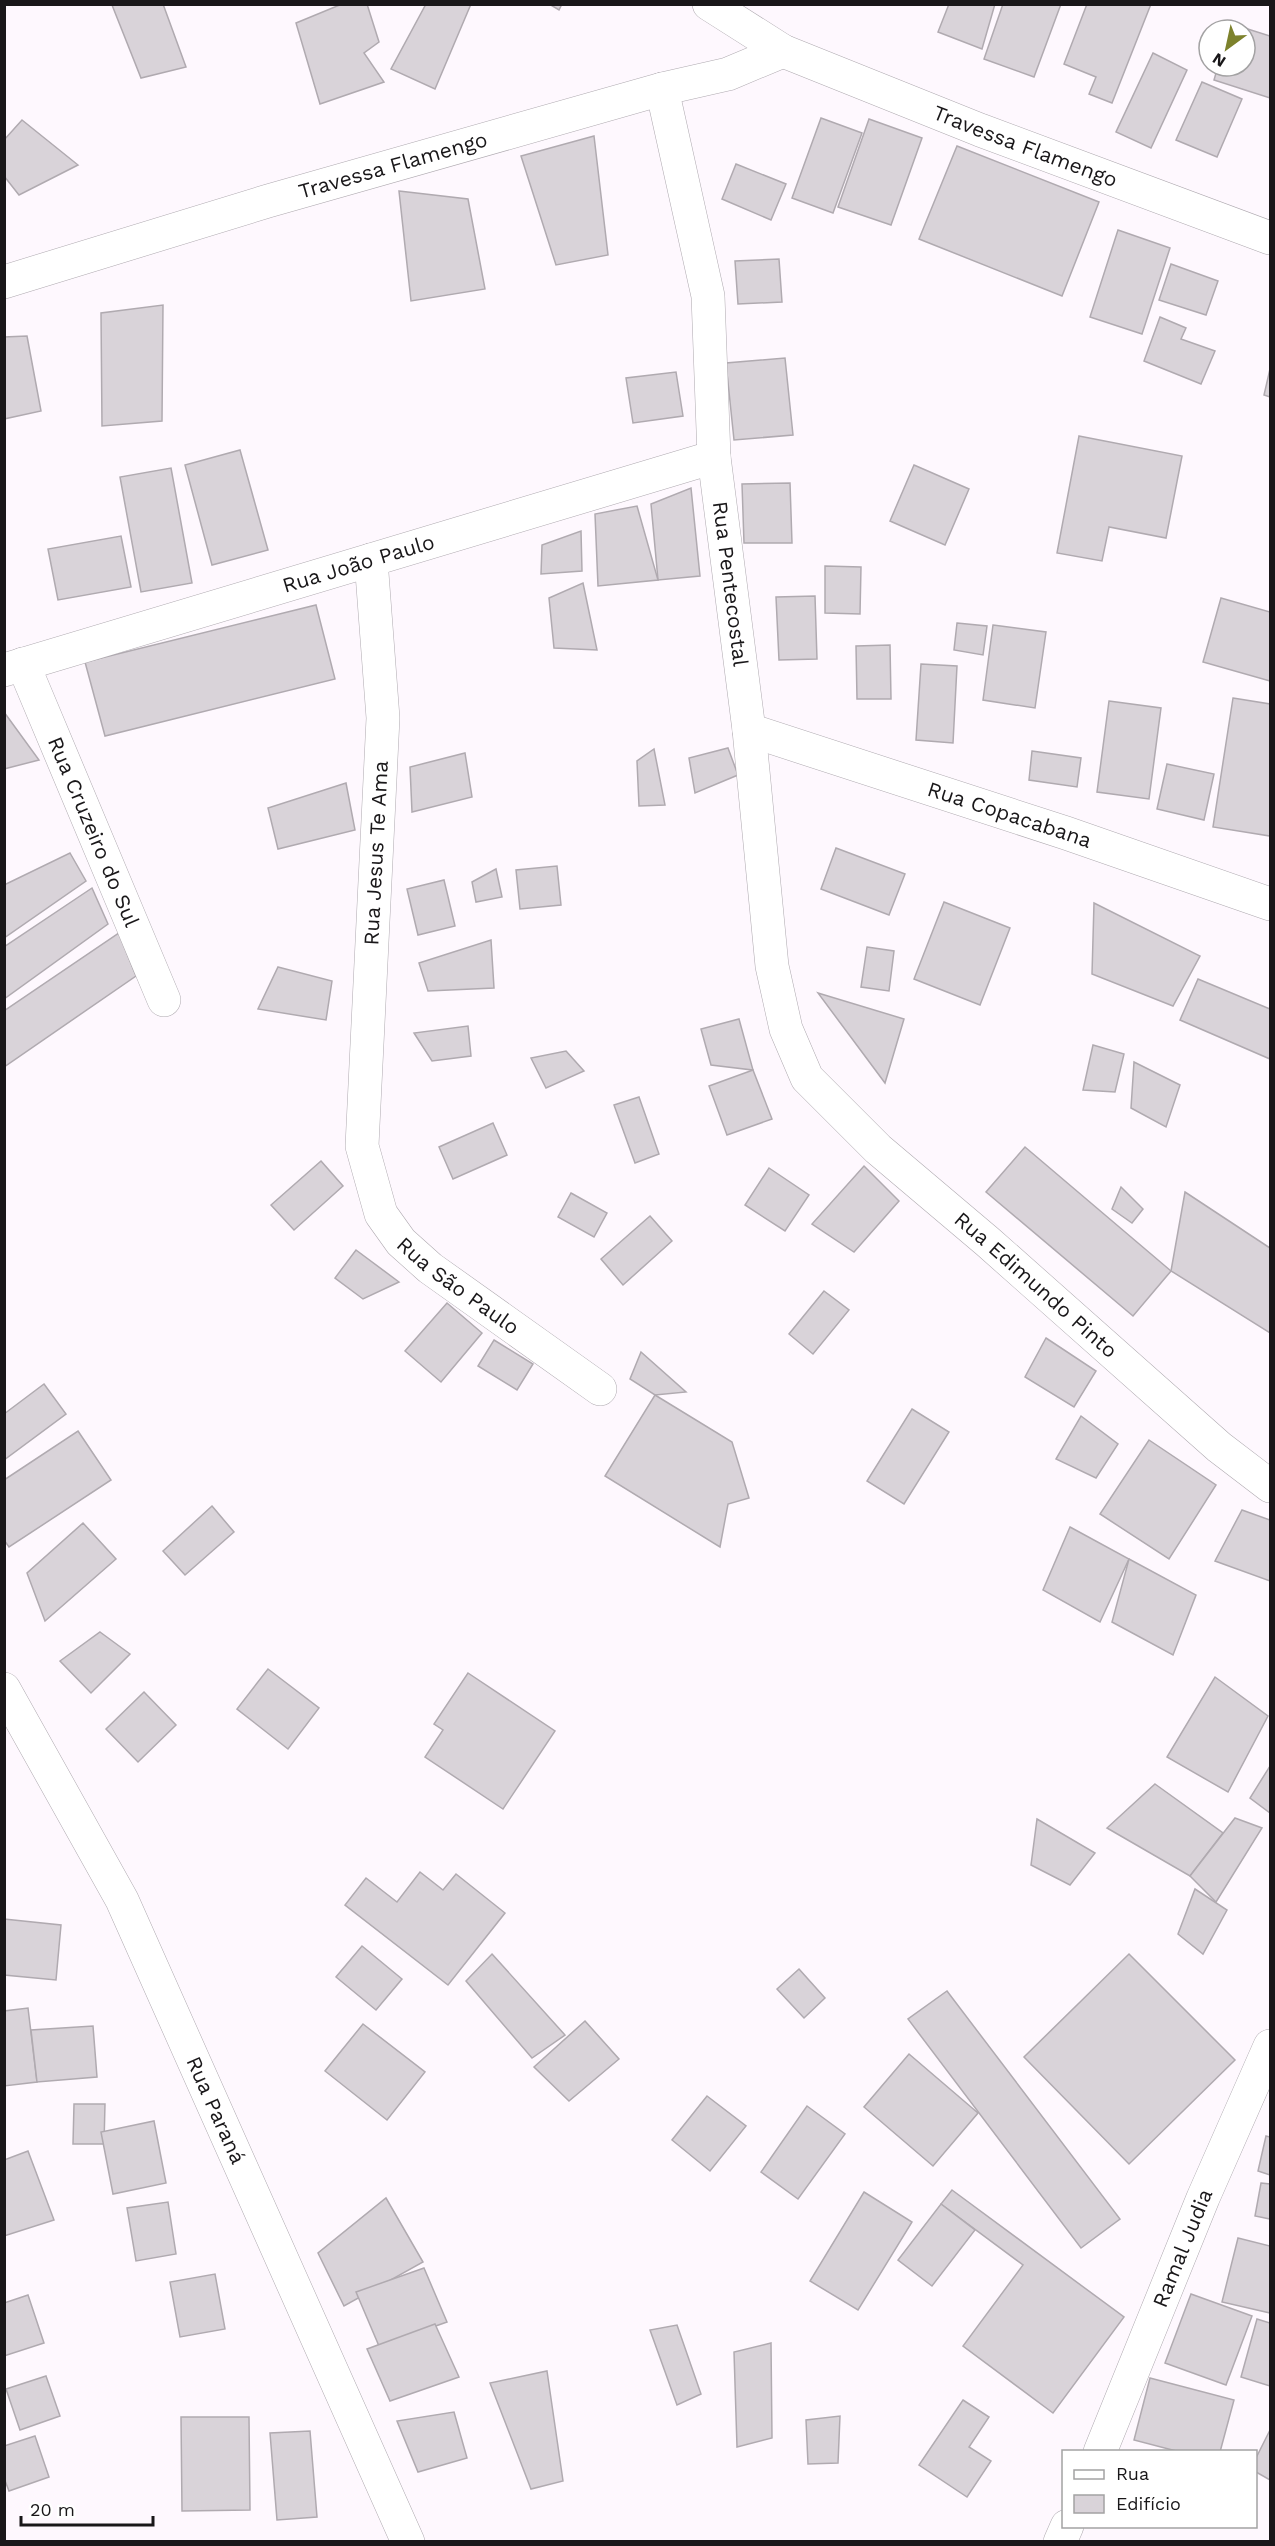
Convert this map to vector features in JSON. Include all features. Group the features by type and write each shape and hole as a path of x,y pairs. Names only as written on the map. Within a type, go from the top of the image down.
{"street":[{"name":"Travessa Flamengo","path":"709,4 783,51 980,130 1270,238"},
{"name":"Travessa Flamengo","path":"4,282 268,201 662,89 728,74 783,51"},
{"name":"Rua Pentecostal","path":"662,89 708,296 714,458 749,730 771,966 786,1029 807,1078"},
{"name":"Rua João Paulo","path":"14,667 714,458"},
{"name":"Rua Jesus Te Ama","path":"362,1146 383,718 371,560"},
{"name":"Rua Cruzeiro do Sul","path":"14,667 164,1000"},
{"name":"Rua Copacabana","path":"749,730 1066,833 1270,904"},
{"name":"Rua Edimundo Pinto","path":"807,1078 878,1149 988,1242 1219,1447 1270,1486"},
{"name":"Rua São Paulo","path":"362,1146 381,1214 400,1242 430,1268 600,1389"},
{"name":"Rua Paraná","path":"4,1689 122,1900 408,2541"},
{"name":"Ramal Judia","path":"1100,2450 1203,2198 1270,2046"}],"building":[{"path":"163,4 186,67 141,78 112,5"},
{"path":"342,4 367,4 379,42 364,53 384,82 320,104 296,23"},
{"path":"426,4 471,4 435,89 391,69"},
{"path":"549,4 562,4 559,10"},
{"path":"949,4 995,4 982,49 938,32"},
{"path":"1003,4 1061,4 1034,77 984,59"},
{"path":"1087,4 1151,4 1112,103 1089,94 1096,77 1064,64"},
{"path":"1257,32 1270,36 1270,98 1214,80 1215,78 1257,78"},
{"path":"1153,53 1187,70 1151,148 1116,132"},
{"path":"1202,82 1242,99 1217,157 1176,140"},
{"path":"821,118 862,133 833,213 792,198"},
{"path":"869,119 922,138 891,225 838,207"},
{"path":"22,120 78,165 19,195 4,176 4,140"},
{"path":"594,136 608,255 556,265 521,156"},
{"path":"957,146 1099,202 1062,296 919,239"},
{"path":"736,164 786,184 771,220 722,199"},
{"path":"399,191 468,199 485,289 411,301"},
{"path":"1118,230 1170,248 1142,334 1090,317"},
{"path":"779,259 782,302 738,304 735,261"},
{"path":"1171,264 1218,281 1206,315 1159,300"},
{"path":"163,305 162,421 102,426 101,313"},
{"path":"1160,317 1186,328 1181,339 1215,351 1201,384 1144,361"},
{"path":"27,336 41,411 4,419 4,337"},
{"path":"785,358 793,435 734,440 726,363"},
{"path":"1270,369 1270,397 1264,395"},
{"path":"676,372 683,416 633,423 626,378"},
{"path":"1079,436 1182,456 1166,538 1109,527 1102,561 1057,553"},
{"path":"240,450 268,550 212,565 185,465"},
{"path":"914,465 969,489 945,545 890,521"},
{"path":"171,468 192,583 141,592 120,477"},
{"path":"790,483 792,543 744,543 742,484"},
{"path":"691,488 700,576 658,580 651,504"},
{"path":"637,506 658,580 598,586 595,514"},
{"path":"581,531 582,571 541,574 542,545"},
{"path":"121,536 131,587 58,600 48,549"},
{"path":"825,566 861,567 860,614 825,613"},
{"path":"583,583 597,650 554,648 549,598"},
{"path":"815,596 817,659 779,660 776,597"},
{"path":"1221,598 1270,612 1270,681 1203,662"},
{"path":"316,605 335,679 105,736 85,662"},
{"path":"957,623 987,626 983,655 954,650"},
{"path":"993,625 1046,632 1035,708 983,700"},
{"path":"890,645 891,699 857,699 856,646"},
{"path":"921,664 957,666 953,743 916,740"},
{"path":"1233,698 1270,704 1270,836 1213,827"},
{"path":"1109,701 1161,708 1149,799 1097,792"},
{"path":"4,712 39,760 4,769"},
{"path":"728,748 738,775 695,793 689,758"},
{"path":"654,749 665,805 639,806 637,761"},
{"path":"1032,751 1081,758 1077,787 1029,780"},
{"path":"465,753 472,797 412,812 410,767"},
{"path":"1167,764 1214,774 1204,820 1157,809"},
{"path":"346,783 355,830 278,849 268,808"},
{"path":"836,848 905,874 889,915 821,889"},
{"path":"70,853 86,881 4,938 4,885"},
{"path":"557,866 561,905 520,909 516,870"},
{"path":"496,869 502,897 476,902 472,882"},
{"path":"444,880 455,926 418,935 407,889"},
{"path":"92,888 108,924 4,999 4,947"},
{"path":"944,902 1010,928 980,1005 914,979"},
{"path":"1094,903 1200,956 1173,1006 1092,974"},
{"path":"119,933 136,976 4,1067 4,1011"},
{"path":"491,940 494,988 428,991 419,963"},
{"path":"867,947 894,951 889,991 861,987"},
{"path":"278,967 332,981 326,1020 258,1009"},
{"path":"1198,979 1270,1009 1270,1059 1180,1020"},
{"path":"818,993 904,1019 885,1083"},
{"path":"739,1019 753,1070 711,1065 701,1029"},
{"path":"468,1026 471,1056 432,1061 414,1033"},
{"path":"1093,1045 1124,1054 1115,1092 1083,1090"},
{"path":"566,1051 584,1071 546,1088 531,1058"},
{"path":"1134,1062 1180,1085 1166,1127 1131,1108"},
{"path":"753,1070 772,1119 727,1135 709,1086"},
{"path":"639,1097 659,1154 635,1163 614,1105"},
{"path":"493,1123 507,1155 453,1179 439,1147"},
{"path":"1025,1147 1171,1271 1133,1316 986,1192"},
{"path":"321,1161 343,1186 294,1230 271,1205"},
{"path":"864,1166 899,1201 854,1252 812,1224"},
{"path":"769,1168 809,1195 785,1231 745,1205"},
{"path":"1121,1187 1143,1209 1132,1223 1112,1209"},
{"path":"1185,1192 1270,1248 1270,1333 1171,1271"},
{"path":"571,1193 607,1213 594,1237 558,1217"},
{"path":"650,1216 672,1241 623,1285 601,1259"},
{"path":"356,1250 399,1282 363,1299 335,1278"},
{"path":"824,1291 849,1310 813,1354 789,1334"},
{"path":"447,1303 482,1333 441,1382 405,1351"},
{"path":"1046,1338 1096,1371 1074,1407 1025,1377"},
{"path":"494,1340 533,1364 517,1390 478,1366"},
{"path":"641,1352 686,1392 655,1395 630,1379"},
{"path":"44,1384 66,1414 4,1460 4,1414"},
{"path":"655,1395 732,1442 749,1498 728,1504 720,1547 605,1476"},
{"path":"912,1409 949,1432 904,1504 867,1481"},
{"path":"1081,1416 1118,1444 1096,1478 1056,1459"},
{"path":"78,1431 111,1480 9,1547 4,1540 4,1480"},
{"path":"1149,1440 1216,1485 1169,1559 1100,1514"},
{"path":"212,1506 234,1532 185,1575 163,1551"},
{"path":"1242,1510 1270,1520 1270,1581 1215,1561"},
{"path":"83,1523 116,1559 45,1621 27,1573"},
{"path":"1070,1527 1129,1559 1100,1622 1043,1590"},
{"path":"1129,1559 1196,1595 1173,1655 1112,1622"},
{"path":"100,1632 130,1654 91,1693 60,1661"},
{"path":"268,1669 319,1708 288,1749 237,1709"},
{"path":"468,1673 555,1731 503,1809 425,1757 443,1730 434,1724"},
{"path":"1215,1677 1268,1716 1228,1792 1167,1757"},
{"path":"144,1692 176,1725 138,1762 106,1729"},
{"path":"1270,1766 1270,1813 1250,1798"},
{"path":"1155,1784 1223,1833 1190,1876 1107,1828"},
{"path":"1235,1818 1262,1828 1216,1902 1190,1876"},
{"path":"1037,1819 1095,1853 1070,1885 1031,1865"},
{"path":"420,1872 443,1890 456,1874 505,1913 448,1985 345,1905 366,1878 397,1902"},
{"path":"1195,1889 1227,1910 1203,1954 1178,1934"},
{"path":"4,1919 61,1925 56,1980 4,1975"},
{"path":"362,1946 402,1979 376,2010 336,1977"},
{"path":"492,1954 565,2035 532,2058 466,1981"},
{"path":"1129,1954 1235,2060 1129,2164 1024,2057"},
{"path":"799,1969 825,1998 804,2018 777,1989"},
{"path":"947,1991 1120,2219 1081,2248 908,2019"},
{"path":"28,2008 37,2082 4,2086 4,2011"},
{"path":"585,2021 619,2059 569,2101 534,2067"},
{"path":"363,2024 425,2072 387,2120 325,2071"},
{"path":"93,2026 97,2077 37,2082 31,2030"},
{"path":"909,2054 978,2113 933,2166 864,2107"},
{"path":"707,2096 746,2126 710,2171 672,2140"},
{"path":"74,2104 105,2104 104,2144 73,2144"},
{"path":"807,2106 845,2134 798,2199 761,2172"},
{"path":"154,2121 166,2183 113,2194 101,2132"},
{"path":"1266,2136 1270,2137 1270,2175 1258,2171"},
{"path":"28,2151 54,2220 4,2236 4,2160"},
{"path":"1261,2183 1270,2184 1270,2219 1255,2216"},
{"path":"952,2190 1124,2317 1053,2413 963,2346 1023,2265 941,2204"},
{"path":"864,2192 912,2222 858,2310 810,2281"},
{"path":"386,2198 423,2262 344,2306 318,2253"},
{"path":"168,2202 176,2254 136,2261 127,2208"},
{"path":"941,2204 975,2230 932,2286 898,2260"},
{"path":"1238,2238 1270,2246 1270,2313 1222,2302"},
{"path":"424,2268 447,2322 379,2346 356,2292"},
{"path":"215,2274 225,2329 180,2337 170,2282"},
{"path":"1191,2294 1252,2316 1226,2385 1165,2363"},
{"path":"28,2295 44,2343 4,2356 4,2303"},
{"path":"1257,2319 1270,2323 1270,2386 1241,2377"},
{"path":"435,2324 459,2377 390,2401 367,2349"},
{"path":"677,2325 701,2394 677,2405 650,2330"},
{"path":"771,2343 772,2438 737,2447 734,2352"},
{"path":"547,2371 563,2481 531,2489 490,2383"},
{"path":"46,2376 60,2416 20,2430 6,2389"},
{"path":"1150,2378 1234,2400 1221,2450 1172,2450 1134,2440"},
{"path":"963,2400 989,2417 969,2447 991,2461 967,2497 919,2465"},
{"path":"454,2412 467,2458 418,2472 397,2421"},
{"path":"840,2416 838,2463 808,2464 806,2420"},
{"path":"181,2417 249,2417 250,2510 182,2511"},
{"path":"1270,2430 1270,2480 1257,2473 1257,2456"},
{"path":"310,2431 317,2517 277,2520 270,2433"},
{"path":"35,2436 49,2477 9,2491 4,2478 4,2446"}]}
